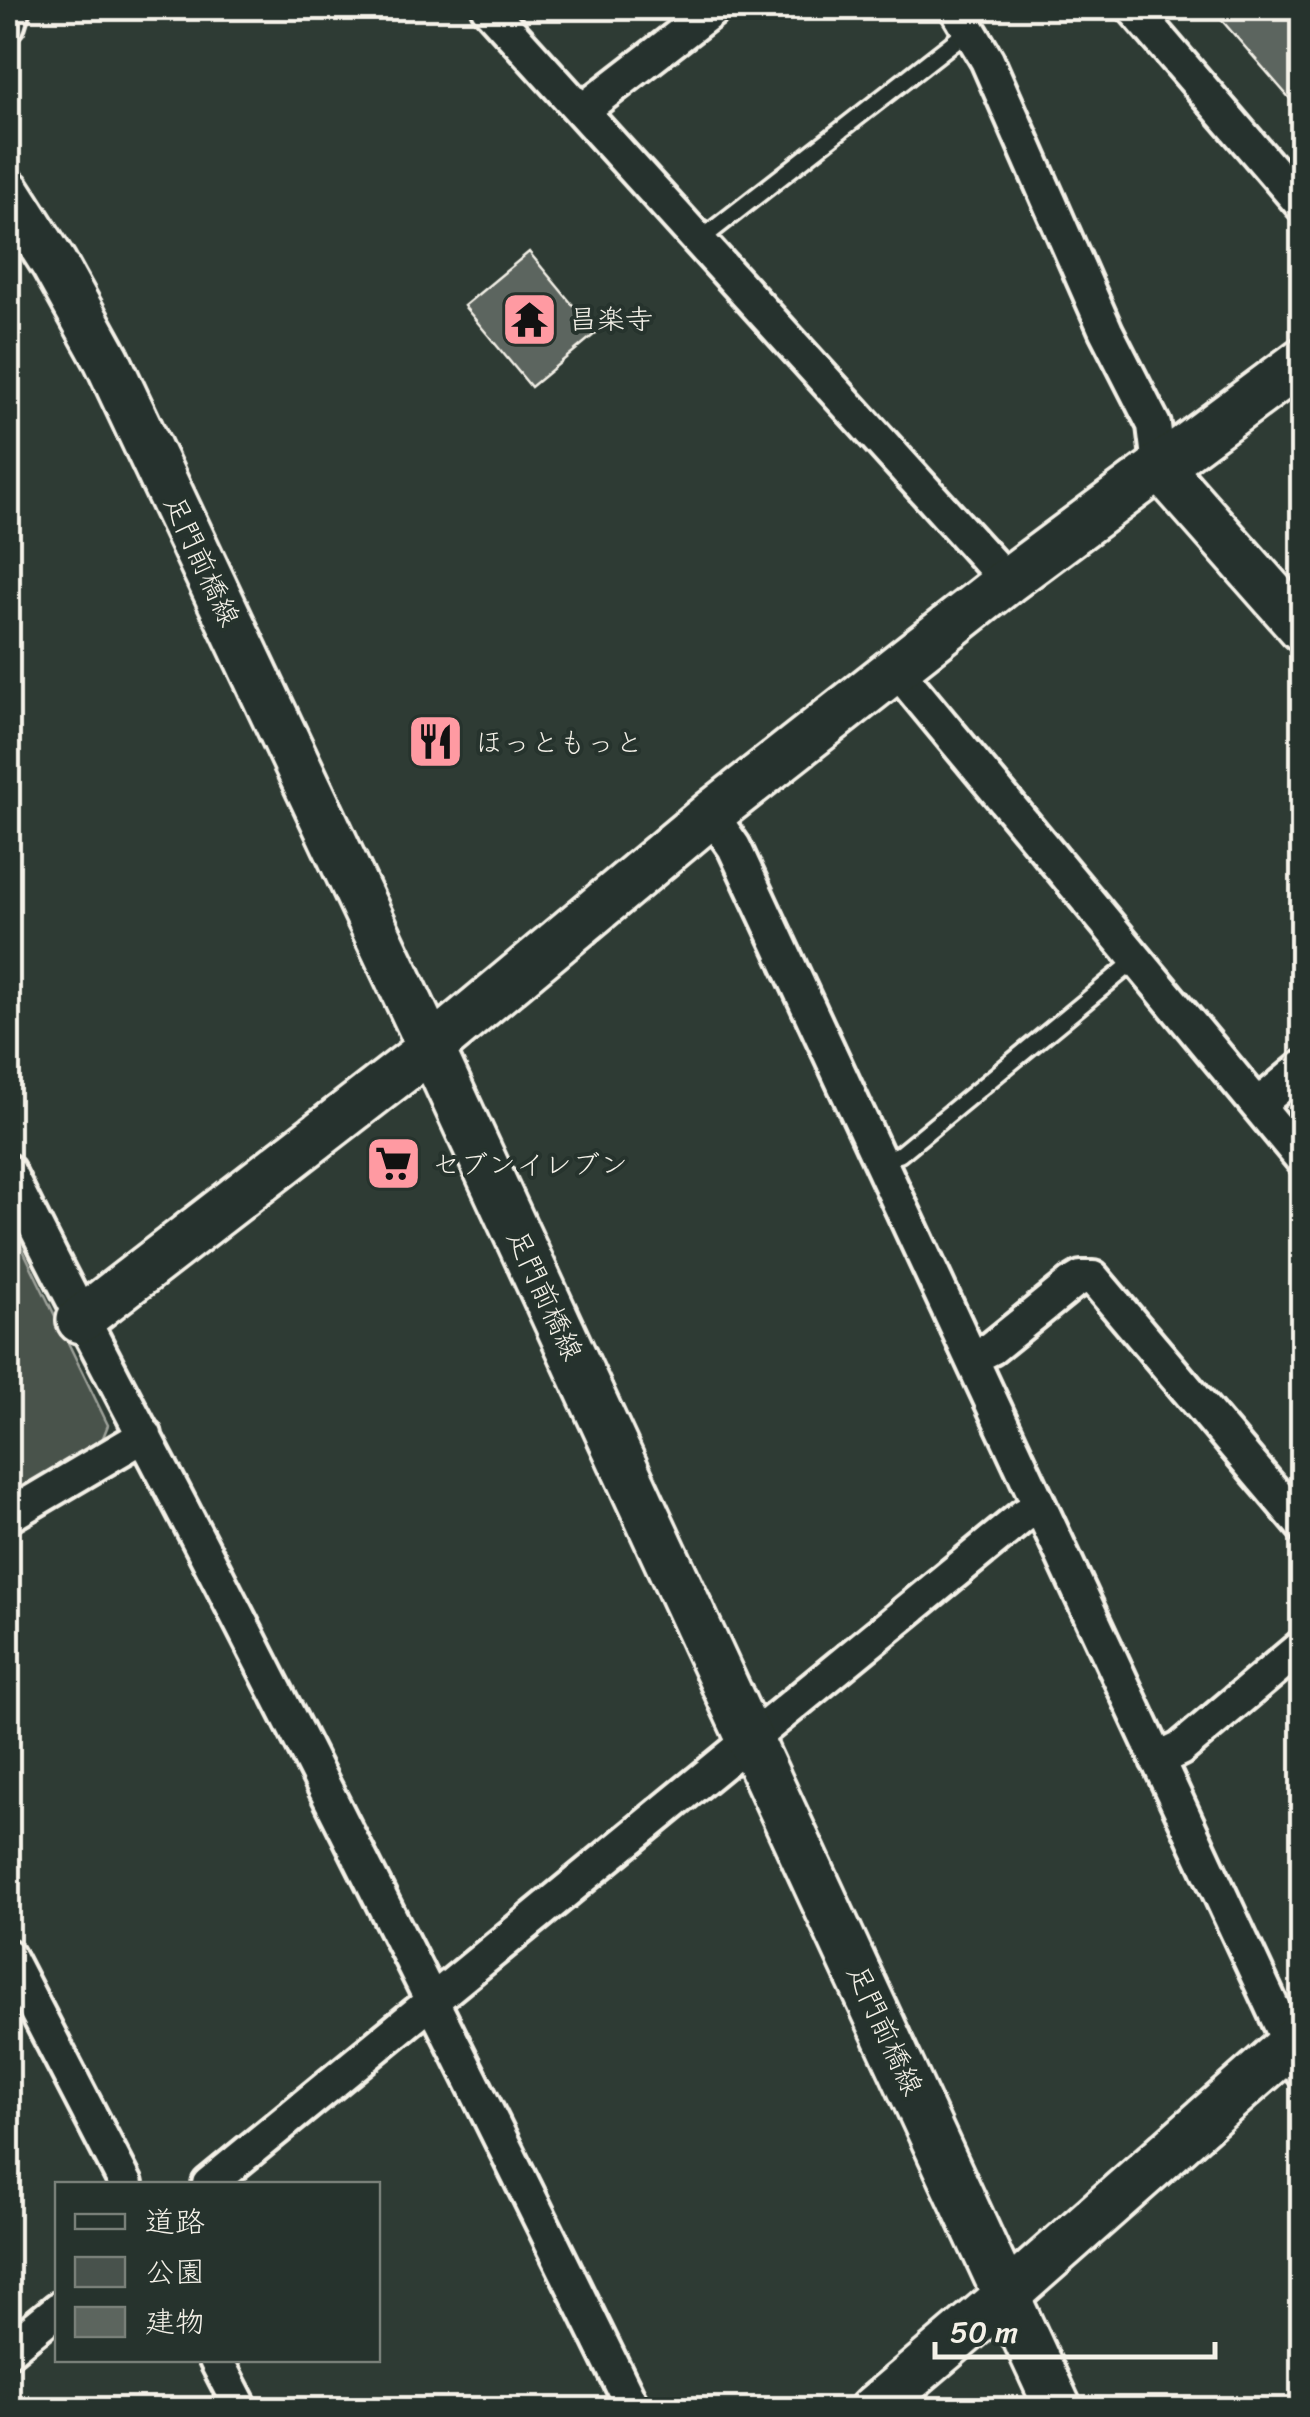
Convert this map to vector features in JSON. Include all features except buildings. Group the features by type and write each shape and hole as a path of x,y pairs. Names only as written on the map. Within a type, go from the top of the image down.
{"main road":[{"name":"足門前橋線","path":"8,192 54,264 107,360 753,1741 1059,2410"},
{"path":"80,1320 431,1048 711,814 1007,580 1302,362"},
{"path":"1159,466 1302,628"},
{"path":"872,2410 1298,2050"}],"street":[{"path":"8,24 13,8"},
{"path":"488,8 1007,580"},
{"path":"583,110 715,8"},
{"path":"1133,8 1302,205"},
{"path":"962,19 987,60 1106,331 1154,425 1159,466"},
{"path":"895,668 1302,1159"},
{"path":"711,814 734,846 1156,1760 1298,2050"},
{"path":"1258,1106 1302,1068"},
{"path":"8,1171 80,1320 145,1435 434,2001 634,2410"},
{"path":"972,1358 992,1348 1071,1284 1081,1278 1093,1278 1302,1525"},
{"path":"8,1516 145,1435"},
{"path":"212,2182 1023,1516 1039,1508"},
{"path":"1156,1760 1180,1749 1302,1646"},
{"path":"8,1956 125,2182"},
{"path":"8,2350 55,2311"},
{"path":"217,2362 242,2410"}],"lane":[{"path":"700,240 962,19"},
{"path":"880,1160 900,1154 1137,960"}],"green space":[{"path":"8,1219 108,1425 100,1445 8,1496"}],"place":[{"name":"昌楽寺","path":"530,319"},
{"name":"ほっともっと","path":"436,742"},
{"name":"セブンイレブン","path":"393,1164"}]}
